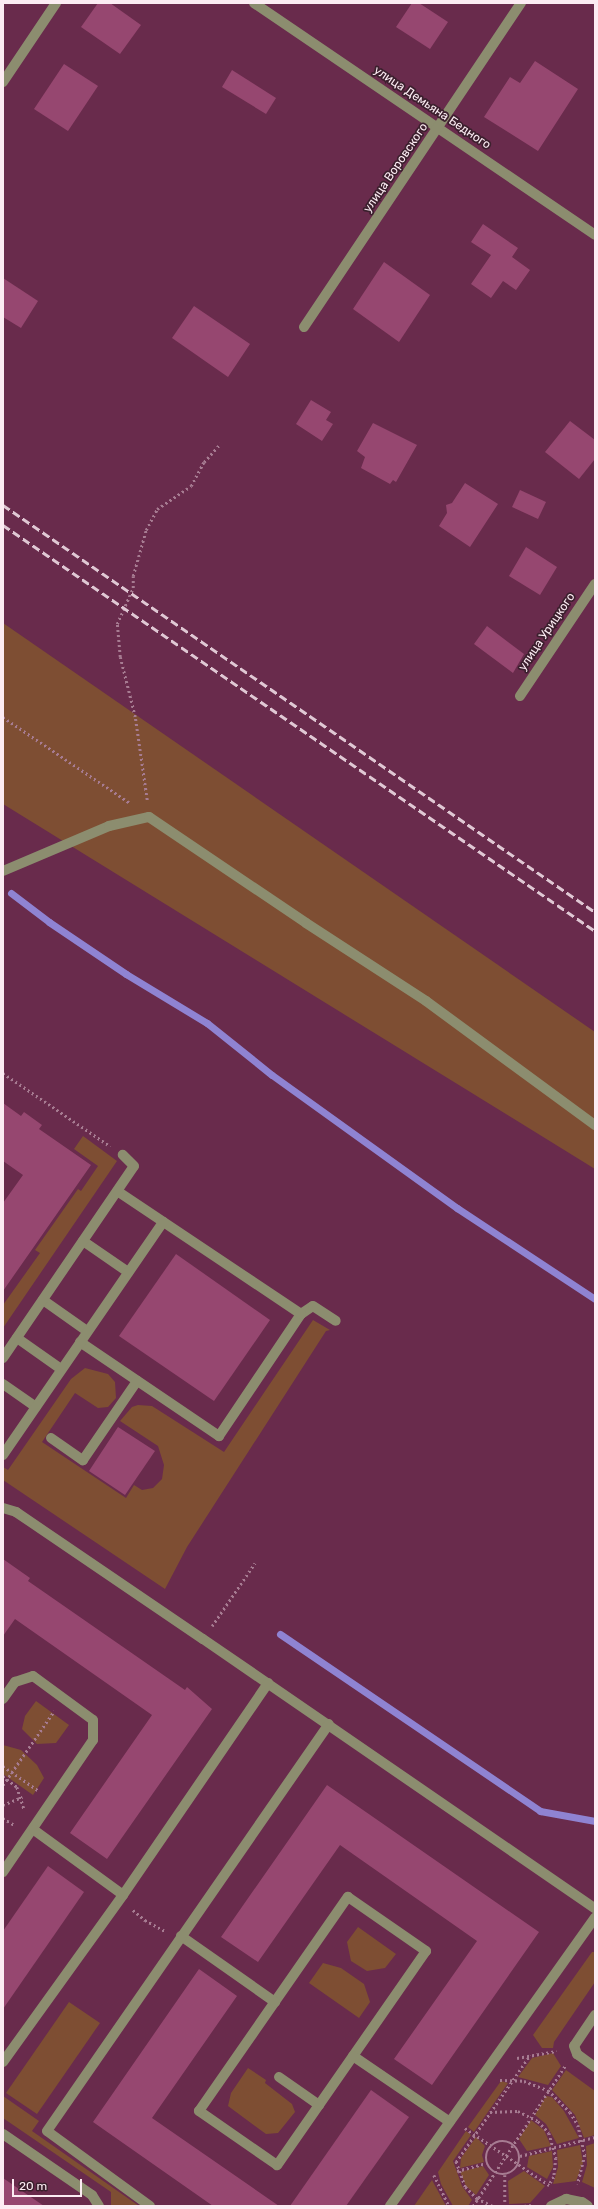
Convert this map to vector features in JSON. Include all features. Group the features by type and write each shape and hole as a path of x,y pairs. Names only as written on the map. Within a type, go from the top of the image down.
{"street":[{"path":"3,82 56,3"},
{"name":"улица Демьяна Бедного","path":"254,3 595,235"},
{"name":"улица Воровского","path":"304,327 439,128 521,3"},
{"name":"улица Урицкого","path":"520,696 595,584"},
{"path":"3,871 109,826 149,816 306,923 426,1001 595,1125"},
{"path":"3,1358 134,1166 123,1155"},
{"path":"117,1191 302,1314"},
{"path":"3,1455 163,1222"},
{"path":"83,1241 128,1272"},
{"path":"43,1300 87,1331"},
{"path":"80,1342 219,1436 302,1314 314,1306 336,1321"},
{"path":"16,1338 61,1369"},
{"path":"51,1438 83,1460 137,1381"},
{"path":"3,1384 36,1407"},
{"path":"3,1508 16,1512 329,1724 595,1908"},
{"path":"3,1699 15,1682 33,1676 93,1720 93,1740 34,1830 3,1872"},
{"path":"3,2062 123,1895 268,1683"},
{"path":"150,2206 47,2131 329,1724"},
{"path":"34,1830 123,1895"},
{"path":"348,1897 426,1951 277,2165 199,2111 275,2002 348,1897"},
{"path":"390,2206 595,1918"},
{"path":"181,1936 275,2002"},
{"path":"595,2015 574,2046 577,2054 595,2067"},
{"path":"353,2056 450,2122"},
{"path":"279,2077 319,2105"},
{"path":"3,2134 92,2195 99,2206"},
{"path":"551,2206 566,2199 582,2202 588,2206"}],"path":[{"path":"149,816 135,716 120,657 118,624 133,588 133,576 146,530 157,509 191,486 204,462 221,443"},
{"path":"3,717 149,816"},
{"path":"3,1073 123,1155"},
{"path":"203,1639 255,1563"},
{"path":"3,1785 54,1711"},
{"path":"3,1766 39,1791"},
{"path":"3,1776 17,1787 22,1797 24,1812"},
{"path":"3,1805 22,1797"},
{"path":"3,1818 15,1826"},
{"path":"131,1908 145,1920 168,1932"},
{"path":"513,2058 556,2051"},
{"path":"492,2206 477,2199 465,2187 457,2171 456,2162 530,2055"},
{"path":"472,2206 565,2066"},
{"path":"499,2080 524,2081 548,2090 570,2112 582,2140 585,2162 578,2185"},
{"path":"465,2127 550,2186 556,2167 555,2148 548,2133 531,2116 504,2110 490,2112"},
{"path":"520,2156 595,2137"},
{"path":"498,2142 513,2144 520,2156 519,2165 511,2174 505,2175 494,2173 486,2163 487,2151 491,2146 498,2142"},
{"path":"457,2171 486,2163"},
{"path":"433,2172 449,2206"},
{"path":"505,2175 505,2206"},
{"path":"524,2206 531,2204"}],"shaded area":[{"path":"3,623 595,1032 595,1169 3,804"},
{"path":"83,1136 117,1161 3,1328 3,1305 40,1253 35,1250 78,1189 81,1191 98,1166 74,1149"},
{"path":"313,1320 330,1330 326,1331 187,1547 165,1589 3,1480 3,1467 8,1470 71,1379 85,1368 108,1374 115,1382 116,1398 108,1407 98,1408 75,1393 42,1442 126,1498 134,1485 142,1490 153,1488 162,1479 164,1465 158,1446 120,1421 132,1407 138,1405 152,1406 224,1452"},
{"path":"36,1701 69,1725 56,1743 37,1744 22,1729 25,1716"},
{"path":"3,1745 21,1750 37,1765 44,1778 33,1795 3,1774"},
{"path":"358,1927 396,1954 385,1968 367,1971 351,1961 347,1942"},
{"path":"592,1952 595,1952 595,1982 554,2042 553,2048 542,2048 533,2035"},
{"path":"323,1963 341,1968 364,1984 370,2002 359,2018 309,1983"},
{"path":"69,2002 100,2023 37,2114 6,2093"},
{"path":"553,2053 561,2066 548,2085 518,2077 532,2058"},
{"path":"248,2068 266,2080 265,2083 292,2104 295,2112 278,2133 266,2134 228,2106 231,2093"},
{"path":"566,2070 595,2091 595,2135 584,2138 575,2115 552,2090"},
{"path":"501,2081 508,2083 474,2132 468,2127"},
{"path":"3,2096 39,2121 32,2131 139,2206 111,2206 111,2192 3,2118"},
{"path":"546,2096 552,2097 564,2111 579,2138 557,2144 546,2124 535,2115"},
{"path":"531,2120 544,2130 551,2146 527,2151 519,2139"},
{"path":"466,2131 471,2135 453,2161 462,2186 472,2200 468,2206 453,2206 441,2184 438,2172"},
{"path":"476,2137 485,2146 482,2155 484,2162 460,2168 461,2158"},
{"path":"595,2143 595,2188 582,2182 587,2165 586,2146"},
{"path":"580,2145 583,2163 576,2181 553,2184 558,2167 557,2150"},
{"path":"552,2151 553,2167 547,2179 527,2167 529,2156"},
{"path":"483,2166 489,2175 476,2195 466,2186 460,2172"},
{"path":"524,2171 545,2186 530,2203 509,2204 508,2181"},
{"path":"432,2180 446,2206 414,2206"}],"building":[{"path":"98,3 110,3 141,25 120,54 81,27"},
{"path":"412,3 419,3 448,22 430,49 396,27"},
{"path":"535,61 578,89 538,151 484,117 510,77 520,83"},
{"path":"64,64 98,86 68,131 34,109"},
{"path":"232,70 276,98 266,114 222,87"},
{"path":"483,224 518,248 512,257 530,270 516,290 503,281 491,298 471,284 491,255 471,242"},
{"path":"384,262 430,295 399,342 353,309"},
{"path":"3,278 38,301 21,328 3,317"},
{"path":"194,306 250,344 228,377 172,338"},
{"path":"311,400 331,412 326,420 333,424 322,441 296,424"},
{"path":"570,421 595,440 595,459 579,479 545,452"},
{"path":"373,423 417,445 396,482 393,480 390,484 361,468 365,457 357,451"},
{"path":"465,483 498,504 470,547 439,526 447,513 446,505 452,503"},
{"path":"520,490 546,502 538,519 512,507"},
{"path":"526,547 557,567 540,595 509,576"},
{"path":"487,626 524,654 513,673 474,644"},
{"path":"3,1103 21,1116 24,1112 42,1125 39,1129 91,1165 3,1291 3,1203 23,1175 3,1161"},
{"path":"176,1254 270,1320 214,1401 119,1336"},
{"path":"118,1427 155,1451 125,1495 89,1471"},
{"path":"3,1559 30,1578 28,1581 185,1690 187,1687 212,1709 107,1859 70,1833 152,1715 15,1619 3,1636"},
{"path":"327,1785 539,1932 432,2085 394,2059 477,1941 340,1845 258,1962 221,1937"},
{"path":"48,1866 84,1892 3,2009 3,1931"},
{"path":"199,1969 237,1996 152,2118 279,2206 213,2206 93,2122"},
{"path":"371,2090 409,2117 346,2206 290,2206"},
{"path":"3,2178 44,2206 3,2206"}],"waterway":[{"path":"11,893 49,922 126,974 207,1023 272,1075 457,1208 595,1299"},
{"path":"280,1634 540,1811 595,1821"}],"railway":[{"path":"3,505 595,912"},
{"path":"3,525 595,931"}]}
